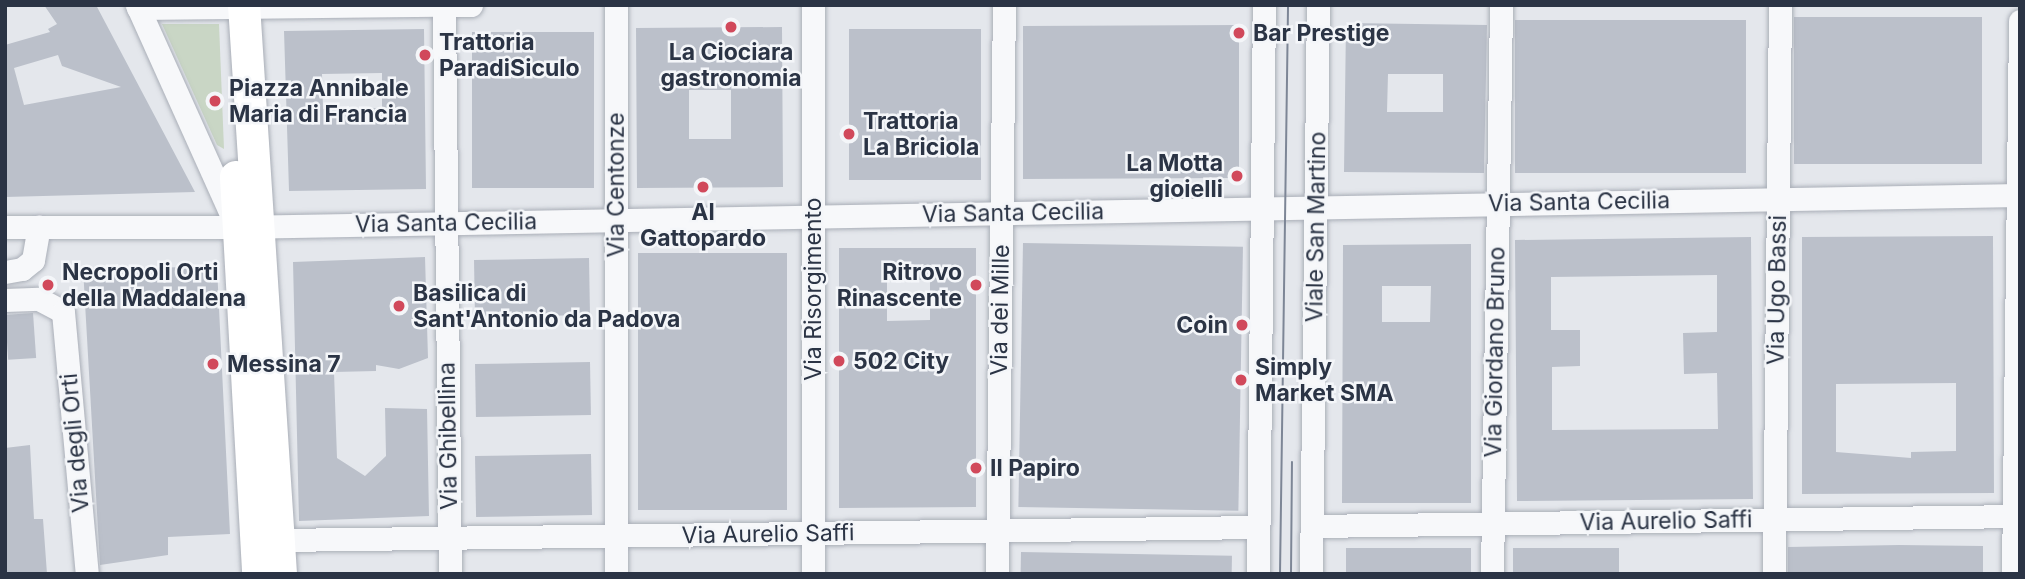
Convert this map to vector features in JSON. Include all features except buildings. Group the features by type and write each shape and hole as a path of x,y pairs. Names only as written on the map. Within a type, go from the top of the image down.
{"main road":[{"path":"235,6 248,227 258,574"},
{"path":"248,227 281,574"}],"street":[{"path":"248,227 137,7 438,5"},
{"path":"447,5 471,5"},
{"name":"Via Ghibellina","path":"447,5 450,574"},
{"name":"Via Centonze","path":"616,5 616,574"},
{"name":"Via Risorgimento","path":"813,5 813,574"},
{"name":"Via dei Mille","path":"997,574 1004,5"},
{"path":"1258,574 1264,5"},
{"name":"Viale San Martino","path":"1311,574 1318,5"},
{"name":"Via Giordano Bruno","path":"1492,574 1501,5"},
{"name":"Via Ugo Bassi","path":"1774,574 1780,5"},
{"path":"2013,574 2017,516 2020,21"},
{"name":"Via Santa Cecilia","path":"5,228 248,227 2019,195"},
{"path":"5,272 22,269 33,260 39,227"},
{"name":"Via degli Orti","path":"5,300 39,299 63,312 86,574"},
{"name":"Via Aurelio Saffi","path":"1312,526 2017,516"},
{"name":"Via Aurelio Saffi","path":"279,540 1258,527"}],"green space":[{"path":"162,24 219,24 224,149 217,145"}],"tram line":[{"path":"1280,574 1288,5"},
{"path":"1291,574 1292,462"}],"place":[{"name":"La Ciociara gastronomia","path":"731,27"},
{"name":"Bar Prestige","path":"1239,33"},
{"name":"Trattoria ParadiSiculo","path":"425,55"},
{"name":"Piazza Annibale Maria di Francia","path":"215,101"},
{"name":"Trattoria La Briciola","path":"849,134"},
{"name":"La Motta gioielli","path":"1237,176"},
{"name":"Al Gattopardo","path":"703,187"},
{"name":"Necropoli Orti della Maddalena","path":"48,285"},
{"name":"Ritrovo Rinascente","path":"976,285"},
{"name":"Basilica di Sant'Antonio da Padova","path":"399,306"},
{"name":"Coin","path":"1242,325"},
{"name":"502 City","path":"839,361"},
{"name":"Messina 7","path":"213,364"},
{"name":"Simply Market SMA","path":"1241,380"},
{"name":"Il Papiro","path":"976,468"}]}
